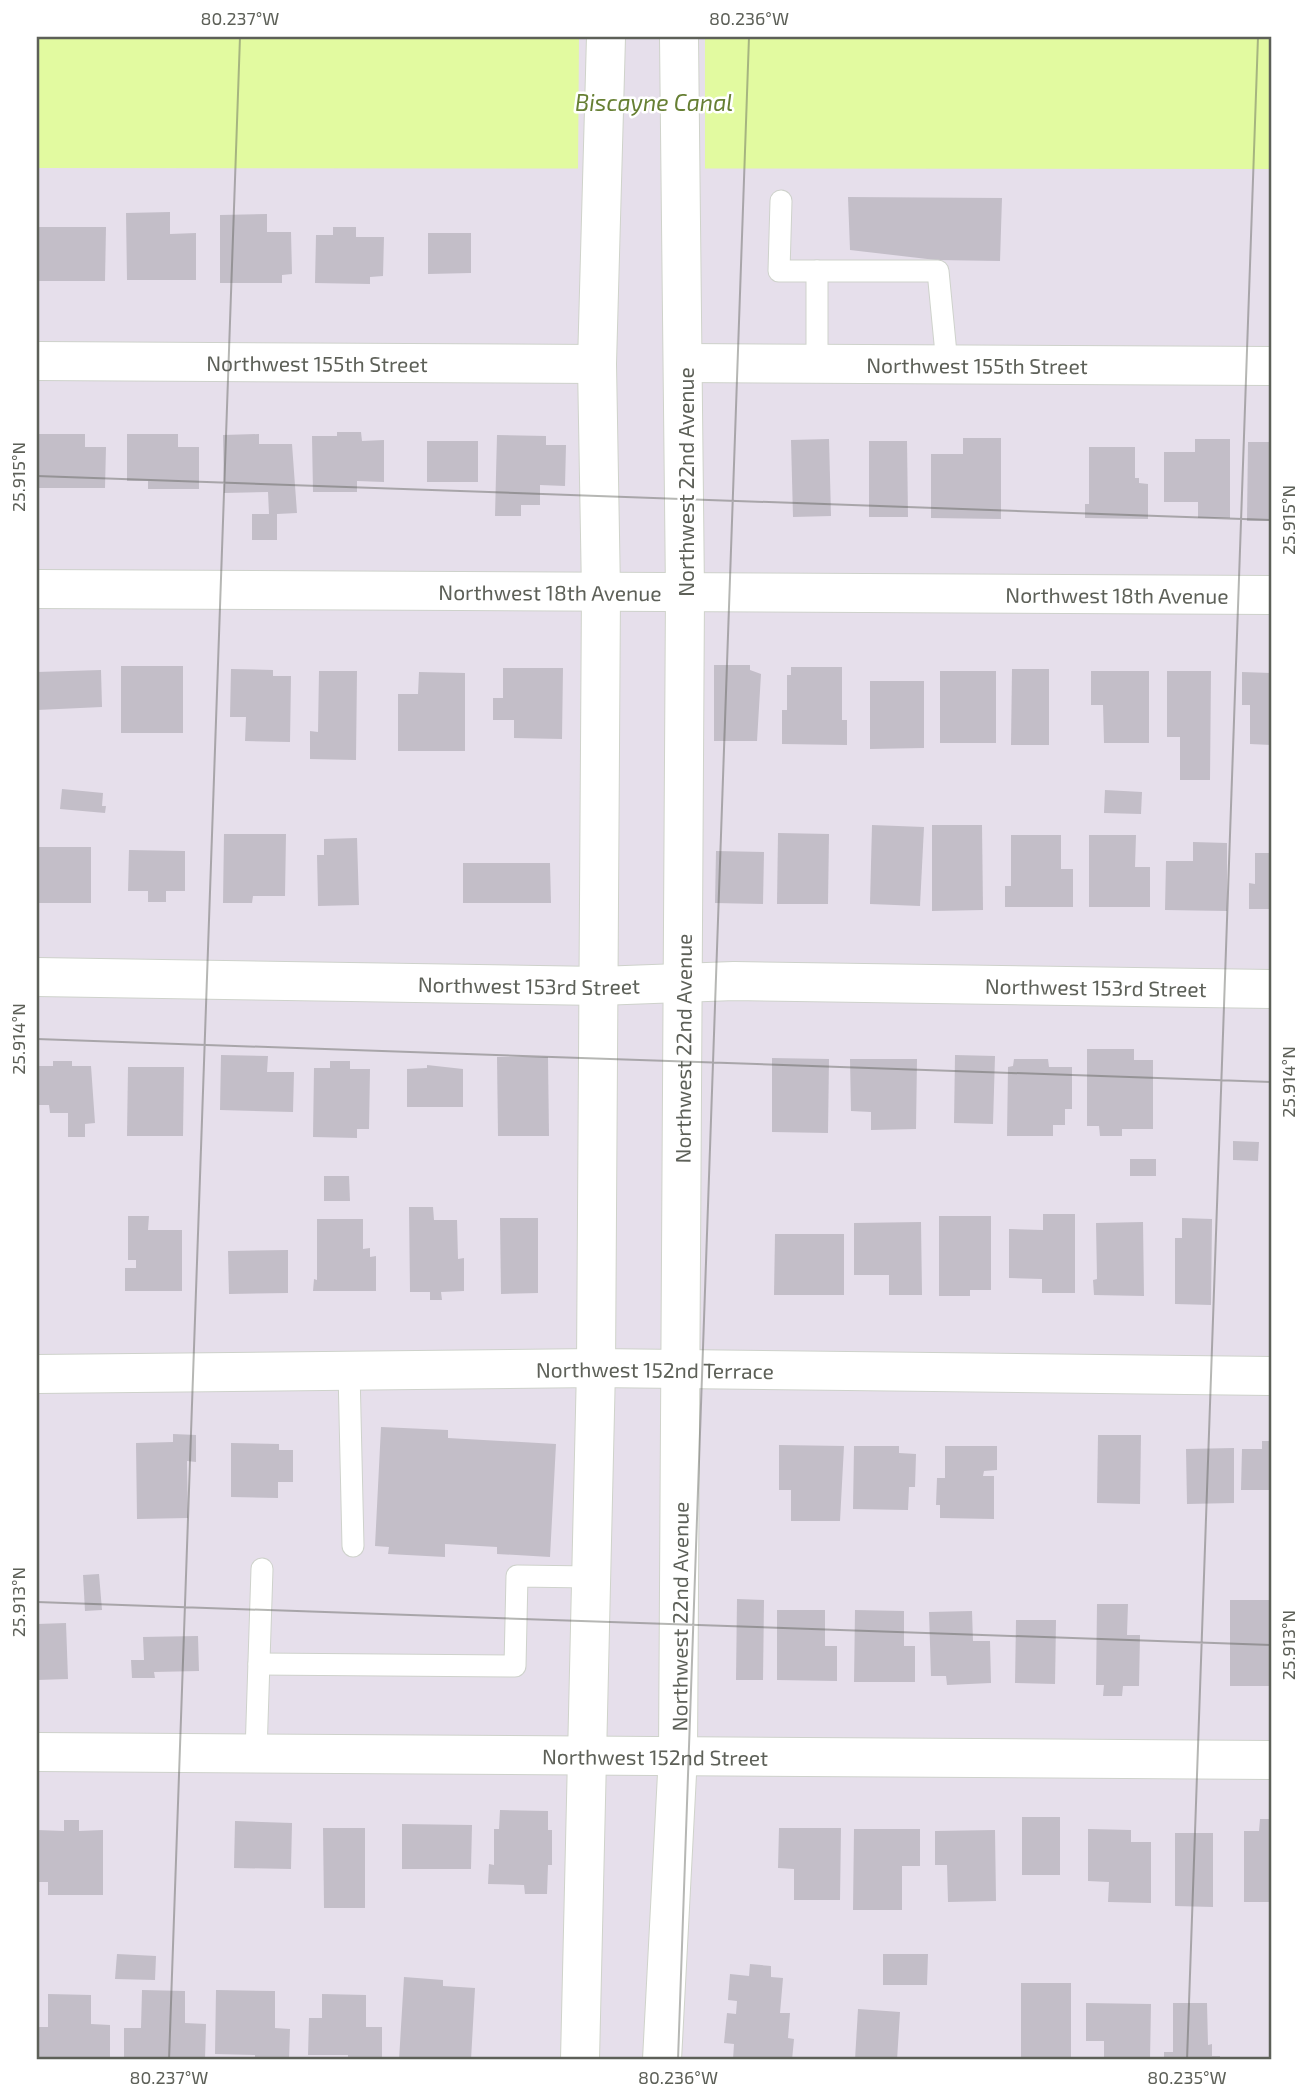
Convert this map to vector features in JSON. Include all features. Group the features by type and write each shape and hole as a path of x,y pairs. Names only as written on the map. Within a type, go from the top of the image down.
{"street":[{"path":"580,2060 596,1368 601,592 597,364 606,37"},
{"name":"Northwest 22nd Avenue","path":"662,2060 678,1755 685,593 685,363 679,37"},
{"name":"Northwest 155th Street","path":"37,361 597,364"},
{"name":"Northwest 155th Street","path":"685,363 1271,366"},
{"name":"Northwest 18th Avenue","path":"37,589 1271,595"},
{"name":"Northwest 153rd Street","path":"37,977 598,986 683,983 1271,989"},
{"name":"Northwest 152nd Terrace","path":"37,1374 596,1368 1271,1376"},
{"name":"Northwest 152nd Street","path":"37,1752 1271,1760"}],"lane":[{"path":"781,201 779,271 938,271 947,364"},
{"path":"817,271 817,364"},
{"path":"349,1371 353,1546"},
{"path":"256,1753 262,1569"},
{"path":"259,1664 515,1666 517,1576 591,1577"}],"water":[{"name":"Biscayne Canal","path":"37,39 1271,39 1271,169 37,168"}],"pier":[{"path":"579,37 705,37 705,172 578,172"}],"building":[{"path":"848,197 1002,198 1000,261 936,260 850,250"},
{"path":"170,212 170,234 196,233 196,280 127,280 126,213"},
{"path":"267,214 267,232 291,232 292,274 282,275 282,283 220,283 220,215"},
{"path":"37,227 106,227 105,281 37,281"},
{"path":"333,227 356,227 356,237 384,237 383,276 370,277 370,284 315,283 316,235 333,235"},
{"path":"428,233 471,233 471,273 428,274"},
{"path":"337,432 361,432 362,441 384,440 384,482 357,481 357,492 313,492 312,436 337,436"},
{"path":"37,434 85,434 85,447 106,447 105,488 37,488"},
{"path":"127,434 178,434 178,447 199,447 199,489 148,489 148,481 127,481"},
{"path":"259,434 259,444 292,444 297,513 277,514 277,540 252,540 252,514 269,514 268,492 224,493 223,435"},
{"path":"497,435 546,436 546,445 566,445 565,486 540,485 540,505 521,505 521,516 495,516"},
{"path":"963,438 1001,438 1001,519 931,518 931,454 963,454"},
{"path":"829,439 831,516 793,517 791,440"},
{"path":"1195,439 1230,439 1230,518 1198,518 1198,502 1164,502 1164,452 1195,452"},
{"path":"427,441 478,441 478,482 427,482"},
{"path":"869,441 907,441 908,517 869,517"},
{"path":"1248,442 1271,442 1271,521 1247,521"},
{"path":"1089,447 1135,447 1135,478 1139,478 1139,483 1148,484 1148,519 1085,518 1085,504 1089,504"},
{"path":"714,665 750,665 750,670 761,674 757,741 714,741"},
{"path":"121,666 183,666 183,733 121,733"},
{"path":"791,667 842,667 842,720 847,720 847,745 782,744 782,710 787,710 787,675 791,675"},
{"path":"503,668 563,668 562,739 514,738 514,720 493,720 493,698 503,698"},
{"path":"231,669 273,670 273,676 291,676 290,742 245,741 246,717 230,717"},
{"path":"1012,669 1049,669 1049,745 1011,745"},
{"path":"101,670 102,707 37,710 37,672"},
{"path":"319,671 357,671 356,760 310,759 310,731 318,732"},
{"path":"940,671 996,671 996,743 940,743"},
{"path":"1091,671 1149,671 1149,743 1104,743 1103,705 1091,705"},
{"path":"1167,671 1211,671 1210,780 1180,780 1180,737 1167,737"},
{"path":"419,672 465,673 465,751 398,751 398,694 418,694"},
{"path":"1242,672 1271,673 1271,745 1250,744 1250,705 1242,705"},
{"path":"870,681 924,681 924,748 870,749"},
{"path":"62,789 103,793 102,806 106,806 105,813 60,809"},
{"path":"1105,790 1142,792 1141,814 1104,813"},
{"path":"872,825 924,827 920,906 870,904"},
{"path":"932,825 982,825 983,910 932,911"},
{"path":"778,833 829,834 828,904 777,904"},
{"path":"224,834 286,834 285,896 253,896 252,903 223,903"},
{"path":"1011,835 1061,835 1061,869 1073,869 1073,907 1005,907 1005,886 1011,886"},
{"path":"1089,835 1136,835 1135,867 1150,867 1150,907 1089,907"},
{"path":"357,838 359,905 318,906 317,855 324,855 324,839"},
{"path":"1193,842 1227,843 1227,911 1165,910 1166,861 1193,861"},
{"path":"37,847 91,847 91,903 37,903"},
{"path":"129,850 185,851 185,891 166,891 166,902 148,902 148,891 128,891"},
{"path":"716,851 764,852 763,904 715,903"},
{"path":"1255,853 1271,853 1271,909 1249,909 1249,883 1255,884"},
{"path":"463,863 550,863 551,903 463,903"},
{"path":"1087,1049 1134,1049 1134,1060 1153,1060 1153,1129 1122,1129 1122,1136 1100,1136 1099,1126 1087,1126"},
{"path":"221,1055 268,1056 267,1072 294,1072 293,1112 220,1110"},
{"path":"955,1055 995,1056 993,1124 954,1123"},
{"path":"497,1057 548,1057 549,1136 498,1136"},
{"path":"772,1058 829,1059 828,1133 772,1132"},
{"path":"850,1059 917,1059 916,1129 871,1130 871,1112 851,1111"},
{"path":"1014,1059 1048,1059 1049,1067 1072,1067 1072,1109 1065,1109 1065,1125 1053,1125 1053,1136 1007,1136 1008,1067 1013,1066"},
{"path":"53,1061 72,1061 72,1066 91,1066 95,1123 85,1124 85,1137 68,1137 68,1113 50,1113 49,1105 37,1105 37,1066 53,1066"},
{"path":"330,1061 350,1061 350,1069 370,1069 369,1129 357,1129 357,1138 313,1137 314,1068 330,1068"},
{"path":"427,1065 463,1069 463,1107 407,1107 407,1069 427,1068"},
{"path":"128,1067 184,1067 183,1136 127,1136"},
{"path":"1233,1141 1259,1142 1258,1161 1233,1160"},
{"path":"1130,1159 1156,1159 1156,1176 1130,1176"},
{"path":"324,1176 349,1176 350,1201 324,1201"},
{"path":"409,1207 433,1207 434,1220 457,1220 458,1259 464,1258 464,1291 441,1292 442,1300 430,1300 430,1292 410,1292"},
{"path":"1043,1214 1075,1214 1075,1293 1042,1293 1042,1279 1009,1278 1009,1229 1043,1230"},
{"path":"128,1216 149,1216 148,1230 182,1230 182,1291 125,1291 125,1268 136,1268 136,1260 128,1260"},
{"path":"939,1216 991,1216 991,1290 970,1290 970,1296 939,1296"},
{"path":"500,1218 538,1218 538,1293 501,1294"},
{"path":"1182,1218 1212,1219 1211,1305 1175,1304 1175,1238 1182,1238"},
{"path":"317,1219 363,1219 363,1249 370,1248 370,1257 376,1256 376,1291 313,1291 314,1279 317,1280"},
{"path":"921,1222 922,1295 889,1295 889,1275 854,1275 854,1223"},
{"path":"1143,1222 1144,1296 1094,1295 1093,1280 1097,1279 1096,1223"},
{"path":"775,1234 844,1234 844,1295 774,1295"},
{"path":"288,1250 288,1293 229,1294 228,1251"},
{"path":"381,1427 448,1430 448,1438 556,1444 550,1557 497,1554 497,1547 445,1544 445,1557 388,1554 389,1547 375,1546"},
{"path":"173,1434 196,1435 196,1462 187,1461 188,1518 137,1519 136,1443 173,1442"},
{"path":"1098,1435 1141,1435 1140,1504 1097,1503"},
{"path":"1262,1441 1271,1441 1271,1490 1241,1490 1242,1449 1262,1449"},
{"path":"231,1443 279,1444 279,1450 293,1450 293,1482 278,1482 278,1498 231,1497"},
{"path":"779,1445 844,1446 840,1521 791,1521 791,1490 779,1490"},
{"path":"854,1446 899,1446 899,1453 916,1454 915,1487 909,1487 908,1510 853,1509"},
{"path":"945,1446 997,1446 997,1470 984,1471 983,1476 994,1476 994,1519 940,1518 940,1505 936,1505 937,1478 945,1478"},
{"path":"1234,1448 1234,1503 1187,1504 1186,1449"},
{"path":"99,1574 102,1610 85,1611 83,1575"},
{"path":"737,1599 764,1600 763,1680 736,1680"},
{"path":"1230,1600 1271,1600 1271,1686 1230,1686"},
{"path":"1097,1604 1128,1604 1127,1635 1140,1635 1139,1686 1123,1686 1122,1696 1103,1696 1104,1685 1096,1685"},
{"path":"777,1610 825,1610 825,1646 837,1646 837,1681 777,1680"},
{"path":"855,1610 904,1611 904,1646 915,1646 915,1682 854,1682"},
{"path":"972,1611 973,1641 990,1641 991,1683 947,1685 946,1676 931,1676 929,1612"},
{"path":"1016,1620 1056,1620 1055,1684 1015,1683"},
{"path":"66,1623 68,1679 37,1680 37,1624"},
{"path":"198,1636 199,1671 154,1672 155,1678 132,1678 131,1660 144,1660 143,1637"},
{"path":"500,1810 548,1811 548,1830 552,1830 552,1865 548,1865 547,1894 525,1894 524,1885 488,1884 489,1864 494,1865 494,1829 499,1829"},
{"path":"1022,1817 1060,1817 1060,1875 1022,1875"},
{"path":"1260,1819 1271,1819 1271,1902 1244,1902 1244,1831 1259,1831"},
{"path":"64,1820 79,1820 79,1831 103,1830 103,1895 48,1895 48,1882 37,1882 37,1830 64,1831"},
{"path":"235,1821 292,1823 291,1869 234,1868"},
{"path":"402,1824 472,1825 471,1869 402,1869"},
{"path":"323,1828 365,1828 365,1908 324,1908"},
{"path":"779,1828 841,1828 840,1900 794,1900 794,1869 778,1868"},
{"path":"854,1829 920,1829 920,1866 902,1866 902,1910 853,1910"},
{"path":"1088,1829 1131,1830 1131,1842 1151,1842 1151,1903 1108,1902 1109,1882 1088,1881"},
{"path":"995,1830 996,1901 948,1902 947,1865 935,1865 935,1831"},
{"path":"1175,1833 1213,1833 1213,1907 1175,1906"},
{"path":"117,1954 156,1956 155,1980 115,1979"},
{"path":"883,1954 928,1954 927,1985 883,1985"},
{"path":"750,1964 771,1966 771,1977 783,1978 780,2013 790,2013 788,2038 794,2039 792,2060 733,2060 734,2044 724,2043 727,2013 736,2014 737,2001 728,2000 730,1974 749,1976"},
{"path":"404,1977 443,1980 443,1986 475,1988 471,2060 399,2060"},
{"path":"1021,1983 1071,1983 1071,2060 1021,2060"},
{"path":"142,1990 185,1991 185,2023 206,2024 205,2059 124,2058 124,2028 141,2028"},
{"path":"216,1990 275,1991 275,2028 290,2029 289,2060 255,2060 255,2055 215,2054"},
{"path":"48,1994 91,1995 91,2024 110,2025 110,2060 37,2060 37,2027 48,2027"},
{"path":"322,1994 366,1995 366,2027 382,2027 382,2060 348,2060 348,2055 308,2055 309,2018 322,2018"},
{"path":"1086,2003 1151,2004 1150,2060 1104,2060 1104,2041 1086,2041"},
{"path":"1173,2003 1207,2003 1208,2045 1212,2044 1212,2056 1220,2056 1220,2060 1164,2060 1164,2052 1173,2052"},
{"path":"858,2009 900,2012 897,2060 855,2060"}]}
